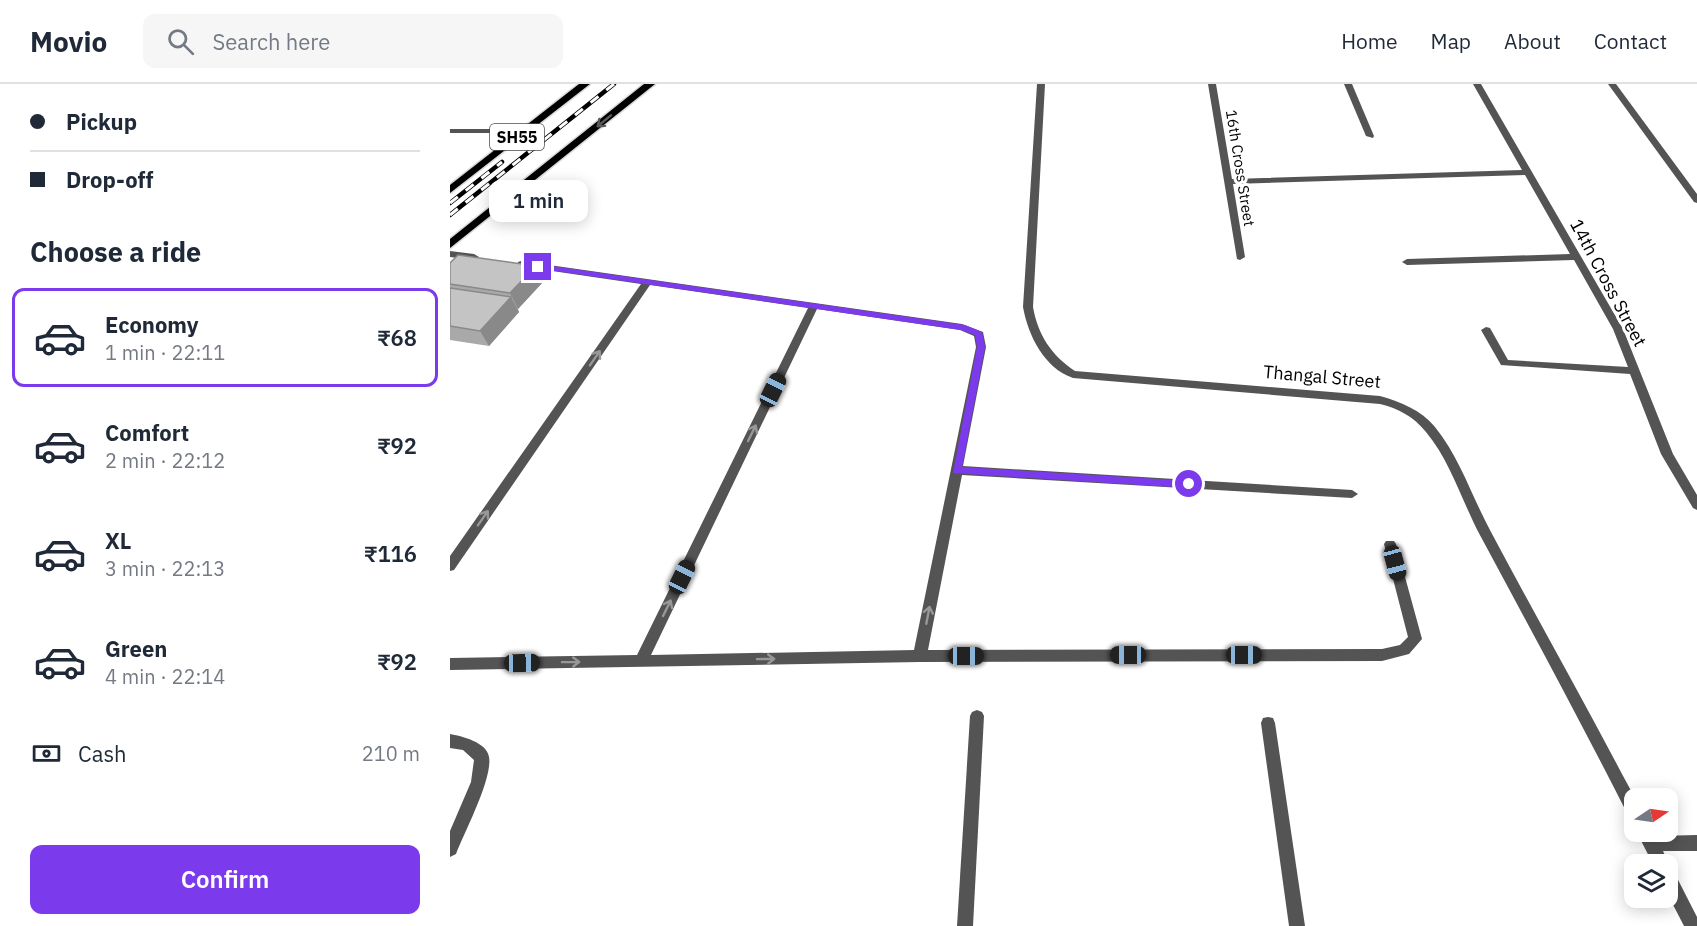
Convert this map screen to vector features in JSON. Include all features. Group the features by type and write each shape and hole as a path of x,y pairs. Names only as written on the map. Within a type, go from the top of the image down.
{"main road":[{"name":"SH55","path":"450,190 585,84"},
{"name":"SH55","path":"450,245 650,84"}],"street":[{"name":"Thangal Street","path":"1041,84 1028,307 1035,333 1047,355 1073,374 1380,400 1398,404 1414,413 1443,448 1470,505 1624,793"},
{"name":"16th Cross Street","path":"1212,84 1240,257"},
{"path":"1348,84 1370,136"},
{"name":"14th Cross Street","path":"1477,84 1618,328 1667,454 1697,505"},
{"path":"1612,84 1697,200"},
{"path":"450,131 525,131"},
{"path":"1229,182 1528,172"},
{"path":"450,254 484,259"},
{"path":"1407,262 1577,257"},
{"path":"507,262 962,327 979,334 981,347 920,656"},
{"path":"450,566 647,283"},
{"path":"641,661 814,306"},
{"path":"1486,330 1505,363 1635,371"},
{"path":"957,470 1352,494"},
{"path":"450,664 920,656 1382,655 1404,650 1415,639 1390,544"},
{"path":"966,926 977,716"},
{"path":"1268,723 1297,926"},
{"path":"450,741 467,744 482,757 478,782 450,849"},
{"path":"1678,841 1697,843"},
{"path":"1678,897 1693,926"}],"building":[{"path":"458,255 536,266 510,293 450,284 450,263"},
{"path":"450,288 511,297 480,331 450,326"}],"railway":[{"path":"450,215 614,84"},
{"path":"450,203 502,162"}],"route":[{"path":"538,267 962,327 979,334 981,347 957,470 1189,484"}]}
